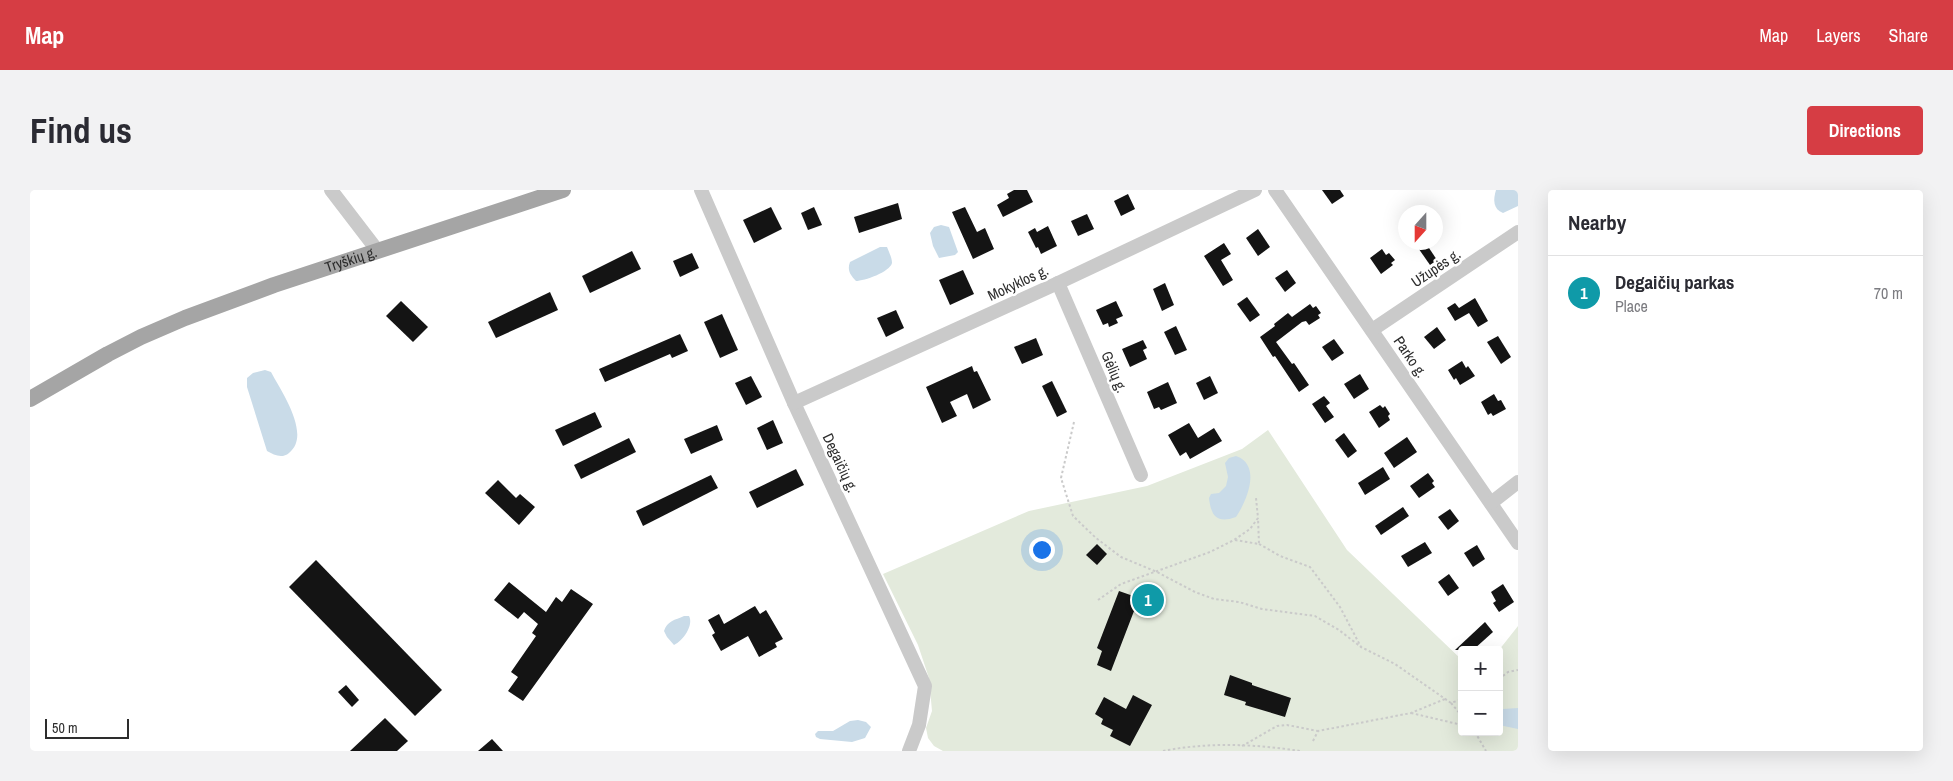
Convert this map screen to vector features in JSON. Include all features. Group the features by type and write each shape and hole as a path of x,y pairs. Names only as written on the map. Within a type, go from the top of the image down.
{"main road":[{"name":"Tryškių g.","path":"30,399 141,337 184,318 377,250 563,190"}],"street":[{"path":"331,190 377,250"},
{"name":"Degaičių g.","path":"701,190 794,403 926,686 919,725 910,751"},
{"name":"Mokyklos g.","path":"794,403 1058,283 1255,190"},
{"name":"Parko g.","path":"1275,190 1518,543"},
{"name":"Užupės g.","path":"1372,330 1518,232"},
{"name":"Gėlių g.","path":"1058,283 1141,475"},
{"path":"1491,503 1518,482"}],"path":[{"path":"1074,422 1061,478 1073,516 1096,538 1121,557 1214,599 1239,602 1262,609 1315,616 1340,630 1361,647 1395,664 1451,703 1458,711"},
{"path":"1256,498 1259,544"},
{"path":"1098,600 1121,584 1210,552 1234,540 1250,528 1258,518"},
{"path":"1234,540 1259,544 1280,556 1310,567 1340,607 1361,647"},
{"path":"1503,676 1508,672 1518,670"},
{"path":"1242,746 1277,726 1287,725 1318,731 1411,713 1445,699"},
{"path":"1451,703 1458,700"},
{"path":"1411,713 1458,724"},
{"path":"1313,741 1318,731"},
{"path":"1477,736 1486,751"},
{"path":"1163,751 1183,747 1218,745 1300,751"}],"shaded area":[{"path":"1268,430 1347,550 1458,656 1458,736 1503,736 1502,646 1518,626 1518,751 943,751 934,746 928,738 926,728 932,711 929,678 918,645 883,574 1029,511 1147,486 1242,449"}],"water":[{"path":"1496,190 1518,190 1518,206 1503,213 1497,209 1494,197"},
{"path":"941,225 949,227 958,252 955,255 939,258 933,246 930,233 934,227"},
{"path":"880,247 887,247 892,261 890,266 887,270 876,275 856,281 850,272 850,262"},
{"path":"265,370 271,372 287,401 296,424 297,435 295,445 284,456 275,455 267,451 247,387 247,378 253,373"},
{"path":"1236,456 1249,467 1250,484 1248,493 1236,517 1224,520 1213,514 1209,498 1211,494 1219,493 1226,486 1228,477 1225,463 1229,458"},
{"path":"684,616 689,616 689,628 684,636 674,645 667,637 664,631 665,628 669,623"},
{"path":"1518,708 1518,729 1503,726 1503,709"},
{"path":"850,721 866,722 871,727 865,738 852,742 816,737 815,734 818,731 833,731"}],"building":[{"path":"1014,190 1027,190 1033,202 1003,217 997,205 1009,198 1007,194"},
{"path":"1322,190 1340,190 1344,196 1332,204"},
{"path":"1128,194 1135,209 1121,216 1114,201"},
{"path":"898,203 902,219 859,233 854,217"},
{"path":"771,207 782,229 754,243 743,220"},
{"path":"814,207 822,225 808,230 801,213"},
{"path":"965,207 977,232 985,228 994,249 973,259 952,212"},
{"path":"1087,214 1094,229 1078,236 1071,221"},
{"path":"1048,226 1057,246 1041,254 1028,232 1035,228 1037,232"},
{"path":"1258,229 1270,247 1258,256 1246,238"},
{"path":"1224,243 1231,254 1221,260 1233,280 1223,286 1204,256"},
{"path":"1382,249 1386,255 1389,253 1395,260 1391,263 1393,265 1381,274 1370,258"},
{"path":"1420,250 1430,250 1437,260 1430,265"},
{"path":"632,251 641,269 590,293 582,276"},
{"path":"692,253 699,268 680,277 673,261"},
{"path":"963,270 974,294 950,305 939,280"},
{"path":"1287,270 1296,283 1285,292 1275,278"},
{"path":"1165,283 1174,305 1162,311 1153,289"},
{"path":"550,292 558,310 496,338 488,322"},
{"path":"1247,297 1260,315 1250,322 1237,304"},
{"path":"1475,298 1488,321 1478,327 1469,313 1455,321 1447,308 1455,303 1459,308"},
{"path":"401,301 428,327 413,342 386,316"},
{"path":"1116,301 1123,316 1116,319 1118,323 1109,327 1108,323 1103,325 1096,310"},
{"path":"1310,304 1313,308 1316,306 1321,313 1318,315 1320,318 1309,325 1306,321 1302,322 1276,342 1309,385 1299,392 1260,337 1288,313 1292,317"},
{"path":"896,310 904,328 886,337 877,318"},
{"path":"722,314 738,350 720,358 704,322"},
{"path":"1176,326 1187,350 1175,355 1164,332"},
{"path":"1437,327 1446,340 1434,349 1424,337"},
{"path":"680,334 688,351 672,358 670,354 605,382 599,369"},
{"path":"1498,336 1511,357 1501,364 1487,342"},
{"path":"1036,338 1043,355 1022,364 1014,347"},
{"path":"1334,339 1344,353 1332,361 1322,347"},
{"path":"1143,340 1147,348 1143,350 1147,359 1130,367 1122,349"},
{"path":"1462,361 1466,368 1468,366 1475,376 1460,385 1456,378 1454,380 1448,370"},
{"path":"972,366 974,372 977,371 991,400 973,409 967,394 950,402 957,416 942,423 926,387"},
{"path":"1360,374 1369,389 1354,399 1344,384"},
{"path":"751,376 762,397 746,405 735,383"},
{"path":"1210,376 1218,393 1204,400 1196,383"},
{"path":"1052,381 1067,412 1057,417 1042,386"},
{"path":"1168,382 1177,403 1161,410 1159,407 1154,409 1147,392"},
{"path":"1494,394 1498,401 1501,400 1506,409 1493,416 1491,413 1488,415 1481,402"},
{"path":"1324,396 1330,403 1326,406 1334,417 1325,423 1312,404"},
{"path":"1380,405 1383,408 1385,406 1390,414 1388,416 1390,420 1379,428 1369,412"},
{"path":"595,412 602,427 563,446 555,430"},
{"path":"773,420 783,443 767,450 757,428"},
{"path":"1189,423 1198,438 1214,428 1222,441 1190,459 1186,452 1180,456 1168,435"},
{"path":"717,425 723,440 691,454 684,439"},
{"path":"1344,433 1357,451 1348,458 1335,440"},
{"path":"1407,437 1417,452 1394,468 1384,453"},
{"path":"629,438 636,452 581,479 574,465"},
{"path":"1383,467 1390,479 1365,495 1358,483"},
{"path":"796,469 804,485 757,508 749,492"},
{"path":"1428,473 1434,481 1432,483 1435,487 1419,498 1410,486"},
{"path":"711,475 718,488 643,526 636,511"},
{"path":"498,480 516,498 520,494 535,507 519,525 485,493"},
{"path":"1403,507 1409,516 1381,535 1375,526"},
{"path":"1450,509 1459,521 1448,530 1438,517"},
{"path":"1425,542 1432,553 1408,567 1401,556"},
{"path":"1097,544 1107,554 1097,565 1086,555"},
{"path":"1477,545 1485,559 1473,567 1464,553"},
{"path":"316,560 442,690 415,716 289,587"},
{"path":"1449,574 1459,588 1448,596 1438,582"},
{"path":"509,582 546,612 556,597 562,602 571,589 593,604 523,701 508,691 518,677 511,672 536,636 532,633 538,624 524,612 518,619 494,600"},
{"path":"1503,584 1514,602 1499,612 1493,603 1496,601 1491,592"},
{"path":"1119,591 1139,598 1111,671 1097,665 1102,651 1097,648"},
{"path":"755,606 760,614 766,610 783,639 775,643 777,647 759,657 748,636 721,651 712,635 715,633 708,620 719,614 724,624"},
{"path":"1485,622 1493,632 1477,646 1459,646"},
{"path":"1230,675 1252,683 1252,685 1291,698 1285,717 1245,705 1246,702 1224,695"},
{"path":"346,685 359,700 352,707 338,692"},
{"path":"1133,695 1152,705 1130,746 1110,736 1113,730 1101,724 1103,719 1095,714 1104,697 1126,709"},
{"path":"385,718 408,741 397,751 350,751"},
{"path":"492,739 503,751 478,751"}],"place":[{"name":"Degaičių parkas","path":"1148,600"}]}
